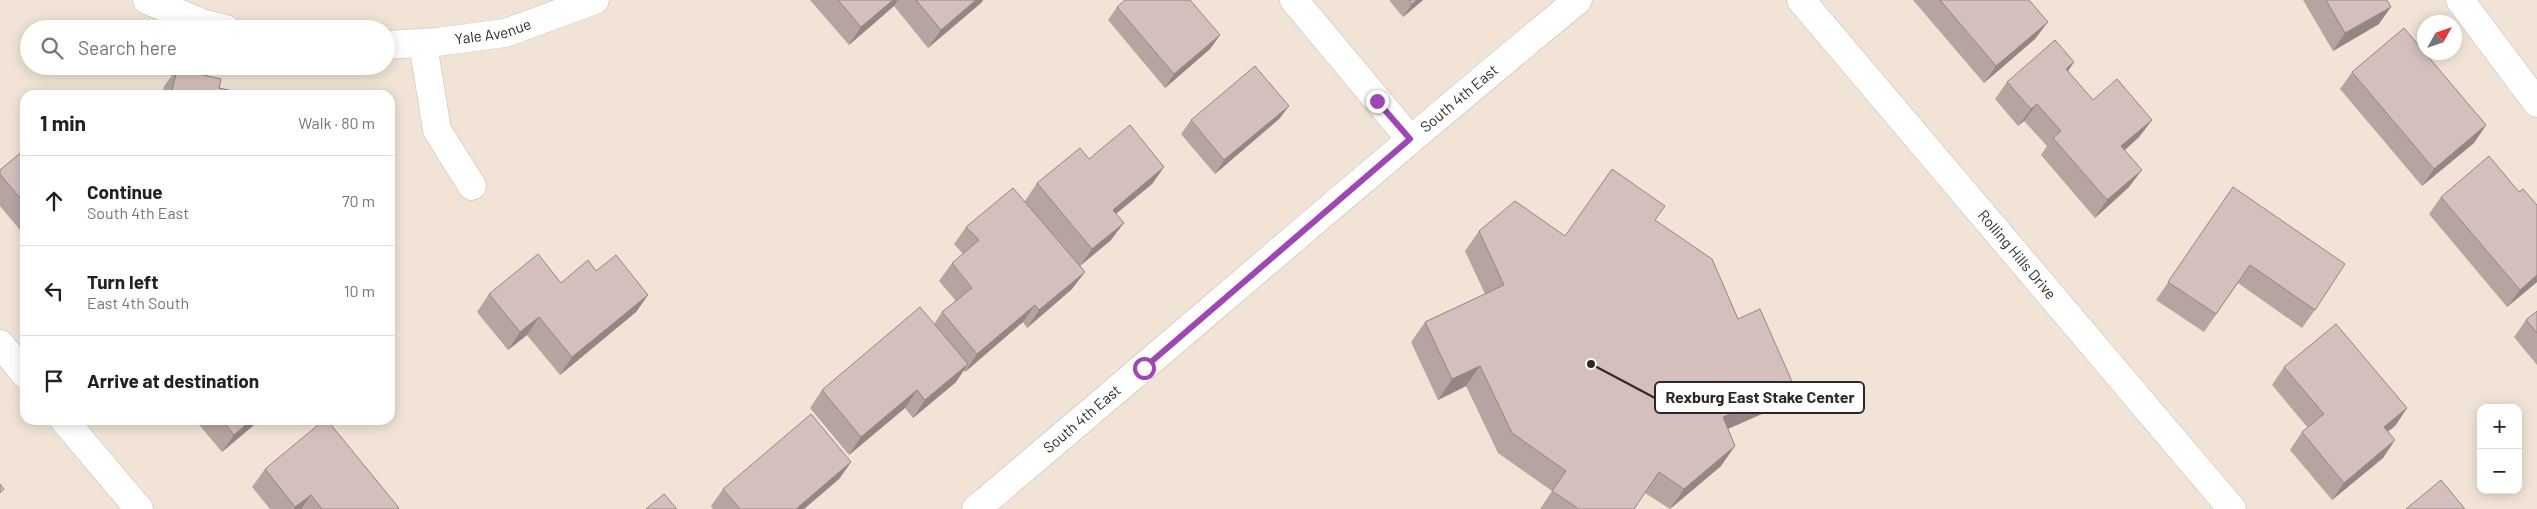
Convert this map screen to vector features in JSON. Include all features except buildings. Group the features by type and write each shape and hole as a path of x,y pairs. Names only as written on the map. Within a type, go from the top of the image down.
{"street":[{"path":"147,0 195,20"},
{"name":"Yale Avenue","path":"395,45 423,44 505,33 595,0"},
{"path":"1294,0 1410,139"},
{"name":"South 4th East","path":"976,509 1224,300 1410,139 1578,0"},
{"name":"Rolling Hills Drive","path":"1801,0 2232,509"},
{"path":"2460,0 2537,103"},
{"path":"423,44 437,130 472,186"},
{"path":"0,344 20,368"},
{"path":"68,425 138,509"}],"place":[{"name":"Rexburg East Stake Center","path":"1591,364"}],"route":[{"path":"1144,368 1410,139 1377,101"}]}
